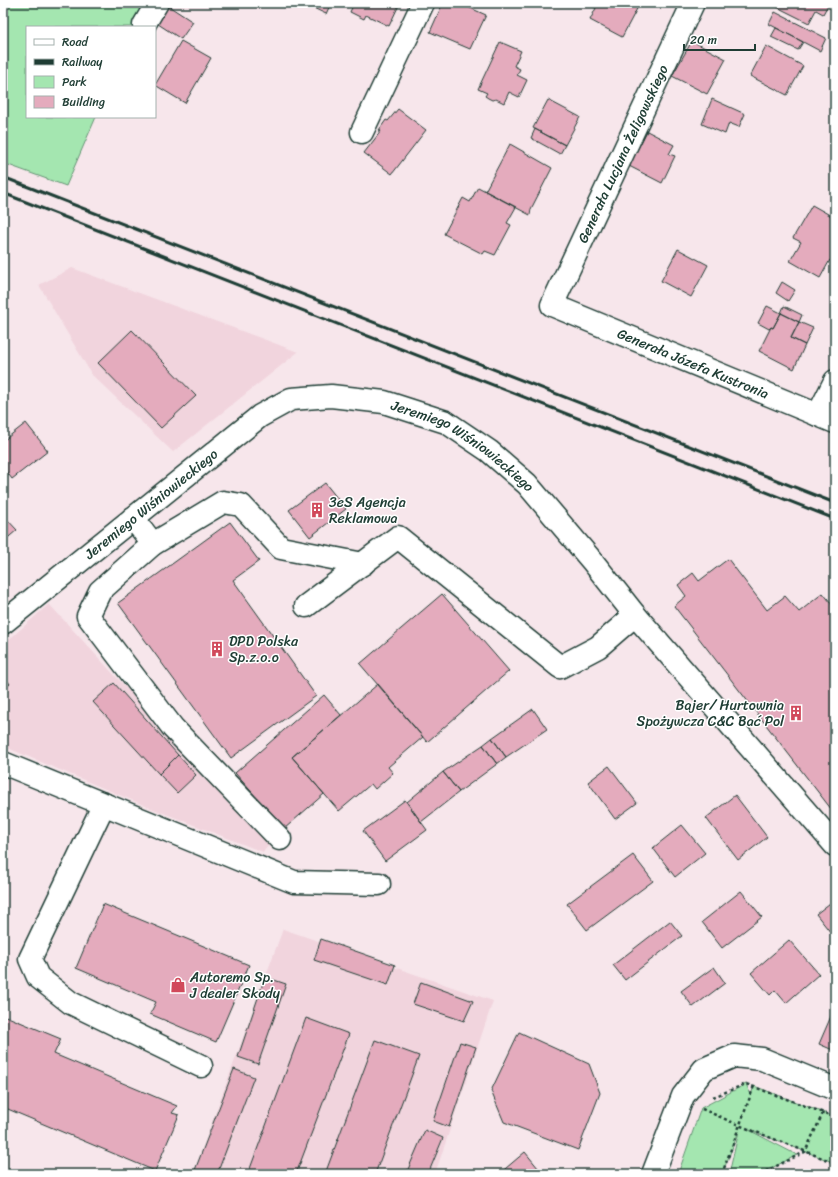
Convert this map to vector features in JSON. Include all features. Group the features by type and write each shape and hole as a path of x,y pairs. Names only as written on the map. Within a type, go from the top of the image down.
{"street":[{"path":"144,25 157,3"},
{"path":"362,132 423,3"},
{"name":"Generała Lucjana Żeligowskiego","path":"552,305 693,3"},
{"name":"Generała Józefa Kustronia","path":"552,305 827,419"},
{"path":"827,419 835,381"},
{"name":"Jeremiego Wiśniowieckiego","path":"3,623 260,416 291,398 331,396 384,402 446,422 489,451 527,484 593,562 635,615 835,845"},
{"path":"280,839 173,728 88,616 100,591 153,544 223,502 241,505 281,548 363,564"},
{"path":"133,518 153,544"},
{"path":"306,606 398,537 560,667 598,647 635,615"},
{"path":"3,763 294,882 379,884"},
{"path":"104,804 30,958 38,977 71,1003 201,1066"},
{"path":"653,1174 683,1096 704,1069 734,1056 762,1059 835,1089"}],"path":[{"path":"708,1099 746,1084 835,1117"},
{"path":"722,1174 741,1126 754,1086"},
{"path":"704,1104 701,1108 804,1152 835,1163"},
{"path":"760,1174 804,1152 822,1113"}],"shaded area":[{"path":"72,268 298,352 173,452 92,375 39,285"},
{"path":"49,604 270,844 263,852 148,807 3,746 3,645"},
{"path":"283,929 493,1001 435,1174 193,1174"}],"green space":[{"path":"3,3 147,3 136,26 26,26 26,118 96,118 66,186 3,163"},
{"path":"746,1084 751,1095 754,1086 835,1117 835,1163 747,1129 797,1155 760,1174 729,1174 739,1131 722,1174 678,1174 701,1108"}],"building":[{"path":"303,3 331,3 326,14"},
{"path":"354,3 400,3 389,26 366,15 364,19 350,12"},
{"path":"443,3 459,3 486,15 470,49 430,32"},
{"path":"594,3 640,3 622,37 590,20 596,8 592,6"},
{"path":"780,3 829,3 823,14 816,10 809,23 777,7"},
{"path":"167,5 193,22 181,39 155,22"},
{"path":"775,12 826,38 820,51 769,24"},
{"path":"776,28 803,42 798,50 771,37"},
{"path":"181,41 211,58 185,103 156,86"},
{"path":"692,41 726,59 707,94 672,76"},
{"path":"500,42 521,51 514,66 520,69 517,75 527,80 519,97 509,92 504,103 496,99 492,100 488,98 485,96 487,93 478,89"},
{"path":"766,46 803,66 787,95 750,76"},
{"path":"712,99 745,114 739,127 729,123 725,134 702,124"},
{"path":"548,100 580,117 565,145 533,128"},
{"path":"398,109 426,130 392,174 364,153 381,131 379,130 386,120 388,121"},
{"path":"535,129 565,145 560,154 531,138"},
{"path":"647,131 674,145 669,154 675,156 662,183 629,166"},
{"path":"510,144 552,168 531,209 530,215 485,191"},
{"path":"478,187 516,207 507,223 511,225 495,255 485,251 483,254 444,234 463,198 470,202"},
{"path":"812,205 835,218 835,260 834,262 830,260 820,278 790,261 801,242 793,238"},
{"path":"678,249 708,265 691,297 661,281"},
{"path":"782,282 795,290 788,301 776,293"},
{"path":"767,306 781,313 773,328 771,327 769,329 758,323"},
{"path":"784,306 802,315 799,322 781,313"},
{"path":"781,313 799,322 791,338 805,345 794,369 759,351 771,327 773,328"},
{"path":"799,322 813,328 805,345 791,338"},
{"path":"132,330 196,396 161,428 98,363"},
{"path":"26,423 48,451 12,479 3,467 3,441"},
{"name":"3eS Agencja Reklamowa","path":"325,483 346,509 310,537 289,510"},
{"path":"3,515 17,530 3,542"},
{"name":"DPD Polska Sp.z.o.o","path":"230,522 259,561 233,580 316,696 231,758 118,603"},
{"name":"Bajer/ Hurtownia Spożywcza C&C Bać Pol","path":"728,559 767,610 785,596 799,612 823,593 835,608 835,814 674,606 686,596 678,585 693,573 699,581"},
{"path":"442,594 509,671 427,742 360,664"},
{"path":"3,675 10,684 3,690"},
{"path":"114,683 178,755 159,774 93,702"},
{"path":"378,684 423,737 388,767 393,773 375,789 371,784 339,811 292,757"},
{"path":"324,695 341,715 292,757 324,794 284,829 235,773"},
{"path":"533,709 547,729 506,757 492,738"},
{"path":"492,738 506,757 497,764 483,745"},
{"path":"483,745 497,764 459,792 443,772"},
{"path":"178,755 196,775 177,793 159,774"},
{"path":"609,766 637,803 615,819 588,782"},
{"path":"443,772 459,792 421,822 407,802"},
{"path":"735,795 767,837 738,860 706,818"},
{"path":"405,800 427,830 385,861 363,831"},
{"path":"682,825 705,853 675,877 653,848"},
{"path":"633,855 653,881 587,930 567,904"},
{"path":"741,891 762,917 722,948 702,922"},
{"path":"834,900 835,902 835,938 816,914"},
{"name":"Autoremo Sp. J dealer Skody","path":"103,904 249,965 216,1042 150,1014 156,1002 76,968"},
{"path":"670,921 682,936 625,980 613,965"},
{"path":"321,939 395,965 388,985 314,960"},
{"path":"789,940 819,974 786,1003 775,990 770,995 751,973"},
{"path":"714,967 725,983 693,1007 681,991"},
{"path":"265,977 286,984 258,1064 238,1057"},
{"path":"421,982 473,1001 464,1021 413,1004"},
{"path":"832,1014 835,1015 835,1051 819,1044"},
{"path":"3,1015 61,1039 54,1054 177,1106 172,1113 179,1115 155,1171 3,1107"},
{"path":"306,1018 349,1034 296,1174 248,1174"},
{"path":"519,1032 589,1064 600,1093 578,1150 504,1122 491,1091"},
{"path":"375,1040 419,1056 375,1174 325,1174"},
{"path":"460,1042 476,1047 449,1127 433,1121"},
{"path":"234,1069 254,1077 217,1174 205,1174 195,1170"},
{"path":"425,1130 443,1138 428,1174 406,1174"},
{"path":"525,1152 543,1174 499,1174"}],"railway":[{"path":"3,177 835,503"},
{"path":"3,193 835,519"}],"place":[{"name":"3eS Agencja Reklamowa","path":"317,510"},
{"name":"DPD Polska Sp.z.o.o","path":"217,649"},
{"name":"Bajer/ Hurtownia Spożywcza C&C Bać Pol","path":"796,713"},
{"name":"Autoremo Sp. J dealer Skody","path":"178,985"}]}
